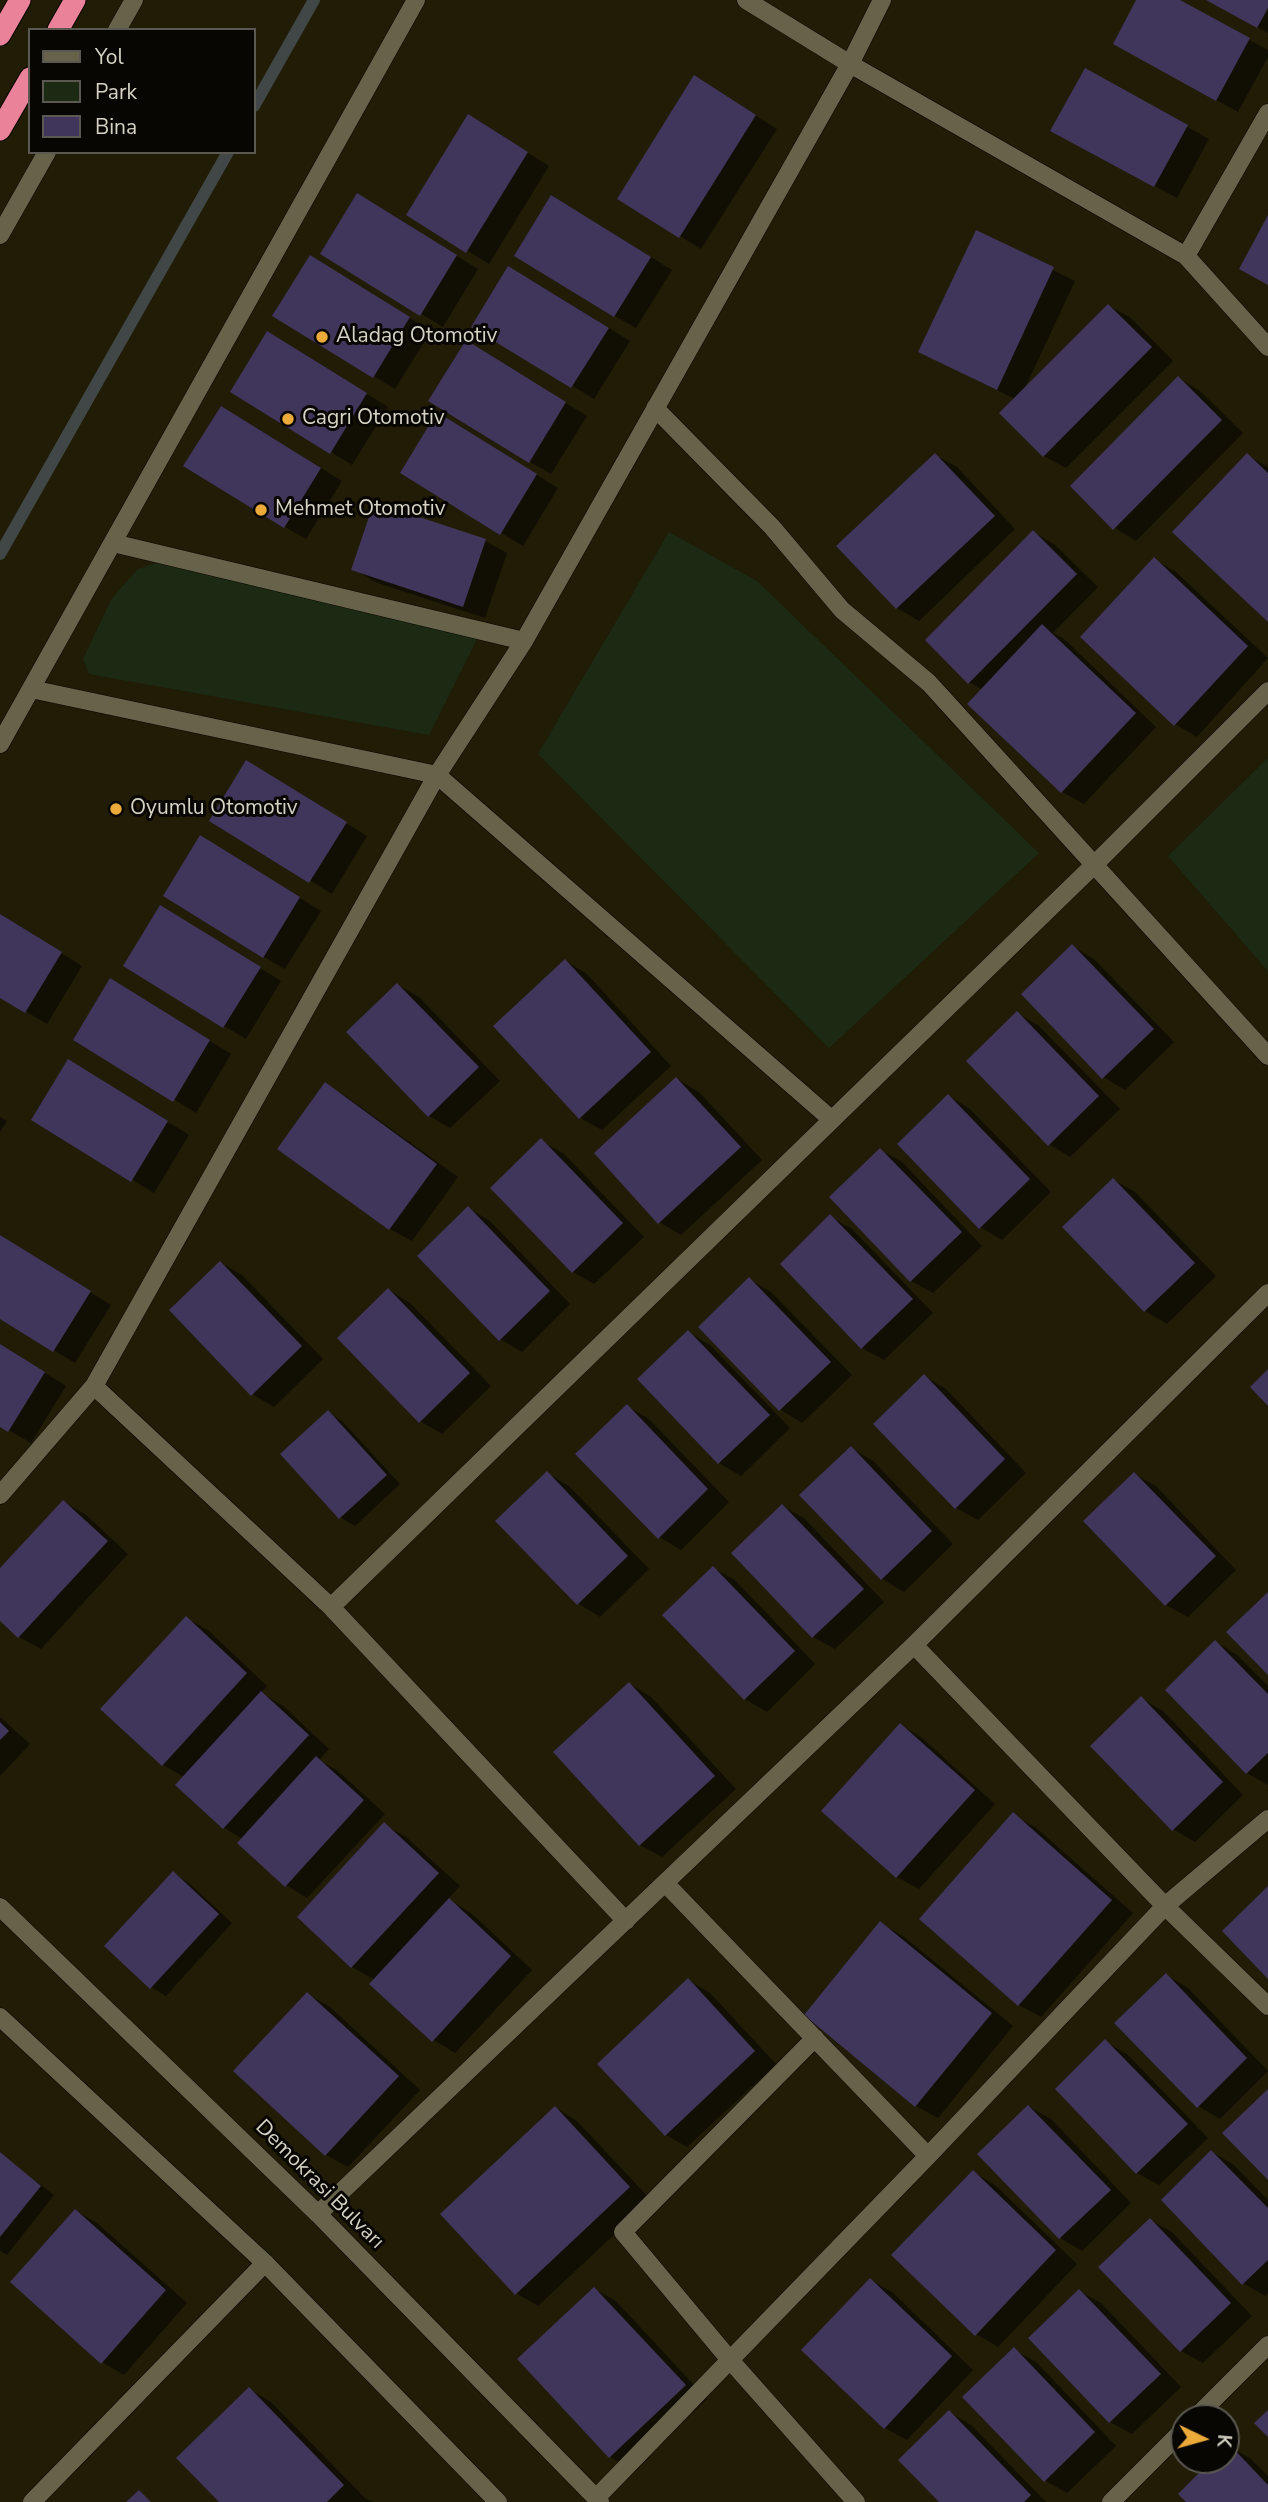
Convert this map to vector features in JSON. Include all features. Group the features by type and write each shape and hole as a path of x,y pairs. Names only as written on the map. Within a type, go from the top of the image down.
{"highway":[{"path":"0,35 20,0"},
{"path":"59,28 75,0"},
{"path":"0,130 28,81"}],"street":[{"path":"118,28 134,0"},
{"path":"0,744 416,0"},
{"path":"746,0 850,64 1186,256 1268,346"},
{"path":"0,1495 94,1386 437,775 524,641 850,64 882,0"},
{"path":"1186,256 1268,113"},
{"path":"0,235 46,154"},
{"path":"655,408 772,527 842,610 929,683 1268,1056"},
{"path":"113,543 524,641"},
{"path":"31,689 437,775 831,1119"},
{"path":"331,1607 1095,864 1268,691"},
{"path":"318,2214 914,1645 1268,1293"},
{"path":"94,1386 331,1607 626,1921"},
{"path":"914,1645 1165,1906 1268,2006"},
{"path":"598,2500 1165,1906 1268,1819"},
{"path":"665,1883 928,2156"},
{"name":"Demokrasi Bulvarı","path":"0,1907 318,2214 598,2500"},
{"path":"0,2017 265,2263 498,2502"},
{"path":"815,2038 623,2232 730,2360 856,2502"},
{"path":"32,2502 265,2263"},
{"path":"1209,2404 1268,2345"},
{"path":"1111,2502 1170,2443"}],"green space":[{"path":"669,532 757,581 1039,853 829,1048 538,754"},
{"path":"160,562 484,625 429,735 89,674 83,659 112,598 138,569"},
{"path":"1268,758 1268,971 1168,856"}],"building":[{"path":"1136,0 1180,0 1250,38 1216,101 1113,44"},
{"path":"1206,0 1268,0 1268,8 1257,28"},
{"path":"1085,68 1188,125 1154,187 1050,131"},
{"path":"694,75 756,115 679,238 617,199"},
{"path":"468,114 528,152 466,253 406,215"},
{"path":"357,193 457,255 420,316 320,254"},
{"path":"551,195 651,257 614,317 514,256"},
{"path":"1268,215 1268,285 1239,269"},
{"path":"976,230 1054,267 997,390 918,352"},
{"path":"310,255 410,317 373,378 272,316"},
{"path":"508,266 609,328 571,388 471,327"},
{"path":"1108,304 1152,347 1043,457 999,413"},
{"path":"267,331 367,393 330,454 230,392"},
{"path":"466,340 566,402 529,463 428,401"},
{"path":"1178,376 1222,420 1113,530 1070,486"},
{"path":"221,406 321,468 284,528 183,466"},
{"path":"437,412 537,474 500,535 400,473"},
{"path":"935,453 995,516 896,609 836,546"},
{"path":"1247,453 1268,473 1268,622 1172,532"},
{"path":"374,502 486,539 463,607 351,570"},
{"path":"1033,530 1077,574 968,684 925,640"},
{"path":"1154,557 1248,646 1174,726 1080,637"},
{"path":"1042,624 1136,713 1061,793 967,704"},
{"path":"246,760 347,822 309,883 209,821"},
{"path":"200,835 300,897 263,958 163,896"},
{"path":"160,905 261,967 223,1028 123,966"},
{"path":"0,914 62,952 25,1013 0,998"},
{"path":"1072,944 1154,1029 1102,1079 1021,994"},
{"path":"565,959 651,1052 579,1119 493,1026"},
{"path":"110,978 210,1040 173,1102 73,1040"},
{"path":"397,983 479,1067 428,1117 346,1032"},
{"path":"1017,1011 1099,1096 1048,1146 966,1061"},
{"path":"68,1059 168,1121 131,1182 31,1120"},
{"path":"676,1077 741,1147 658,1224 594,1153"},
{"path":"325,1082 437,1164 389,1230 277,1149"},
{"path":"948,1094 1030,1179 979,1229 897,1144"},
{"path":"541,1138 623,1223 572,1273 490,1188"},
{"path":"880,1148 962,1232 910,1282 829,1197"},
{"path":"1113,1178 1195,1263 1144,1312 1062,1227"},
{"path":"468,1206 550,1291 499,1341 417,1256"},
{"path":"830,1214 913,1299 861,1349 780,1264"},
{"path":"0,1235 91,1291 53,1352 0,1319"},
{"path":"220,1261 302,1346 251,1396 169,1310"},
{"path":"749,1277 831,1362 779,1411 698,1327"},
{"path":"388,1288 470,1373 419,1423 337,1338"},
{"path":"688,1330 770,1415 718,1464 637,1379"},
{"path":"0,1344 45,1372 8,1432 0,1427"},
{"path":"1268,1369 1268,1406 1250,1387"},
{"path":"924,1374 1005,1459 955,1509 873,1424"},
{"path":"627,1404 708,1489 658,1539 575,1454"},
{"path":"328,1410 387,1475 339,1519 280,1454"},
{"path":"851,1446 932,1531 881,1580 799,1495"},
{"path":"547,1471 628,1556 577,1605 495,1521"},
{"path":"1134,1472 1216,1556 1165,1606 1083,1521"},
{"path":"63,1500 108,1541 18,1638 0,1621 0,1568"},
{"path":"782,1504 864,1589 812,1638 731,1553"},
{"path":"713,1566 795,1651 744,1700 662,1615"},
{"path":"1268,1592 1268,1675 1226,1632"},
{"path":"186,1616 247,1673 162,1766 100,1709"},
{"path":"1215,1640 1268,1694 1268,1753 1246,1774 1165,1690"},
{"path":"629,1682 715,1776 639,1846 553,1752"},
{"path":"261,1691 309,1735 223,1829 175,1785"},
{"path":"1141,1696 1223,1782 1172,1831 1090,1746"},
{"path":"0,1722 9,1731 0,1740"},
{"path":"900,1723 975,1790 896,1878 821,1811"},
{"path":"316,1756 364,1800 285,1887 237,1843"},
{"path":"1013,1812 1112,1900 1018,2006 919,1919"},
{"path":"384,1822 439,1873 351,1968 297,1917"},
{"path":"173,1871 219,1914 150,1989 104,1946"},
{"path":"1268,1886 1268,1979 1222,1931"},
{"path":"449,1898 511,1956 432,2042 369,1984"},
{"path":"880,1921 992,2013 915,2107 804,2015"},
{"path":"1166,1973 1247,2058 1197,2108 1114,2023"},
{"path":"688,1978 755,2051 665,2136 597,2064"},
{"path":"307,1992 399,2076 325,2156 233,2071"},
{"path":"1105,2039 1188,2124 1136,2174 1055,2089"},
{"path":"1268,2089 1268,2180 1222,2133"},
{"path":"1028,2105 1111,2190 1059,2239 977,2154"},
{"path":"555,2106 630,2187 515,2295 440,2214"},
{"path":"1211,2150 1268,2208 1268,2260 1242,2285 1161,2200"},
{"path":"0,2152 41,2186 0,2237"},
{"path":"973,2170 1056,2250 975,2336 891,2255"},
{"path":"75,2209 166,2290 101,2364 10,2282"},
{"path":"1150,2218 1231,2303 1180,2352 1098,2267"},
{"path":"870,2278 952,2356 884,2429 801,2350"},
{"path":"594,2287 686,2385 609,2458 517,2359"},
{"path":"1079,2289 1161,2374 1109,2423 1028,2338"},
{"path":"1014,2347 1095,2432 1044,2482 962,2397"},
{"path":"249,2387 344,2485 327,2502 219,2502 176,2458"},
{"path":"949,2410 1031,2495 1024,2502 939,2502 898,2460"},
{"path":"1268,2410 1268,2437 1254,2423"},
{"path":"1240,2456 1268,2485 1268,2502 1186,2502 1178,2494 1198,2474 1240,2474"},
{"path":"139,2490 151,2502 126,2502"}],"waterway":[{"path":"256,102 314,0"},
{"path":"0,554 227,154"}],"place":[{"name":"Aladag Otomotiv","path":"322,337"},
{"name":"Cagri Otomotiv","path":"288,419"},
{"name":"Mehmet Otomotiv","path":"261,510"},
{"name":"Oyumlu Otomotiv","path":"116,809"}]}
